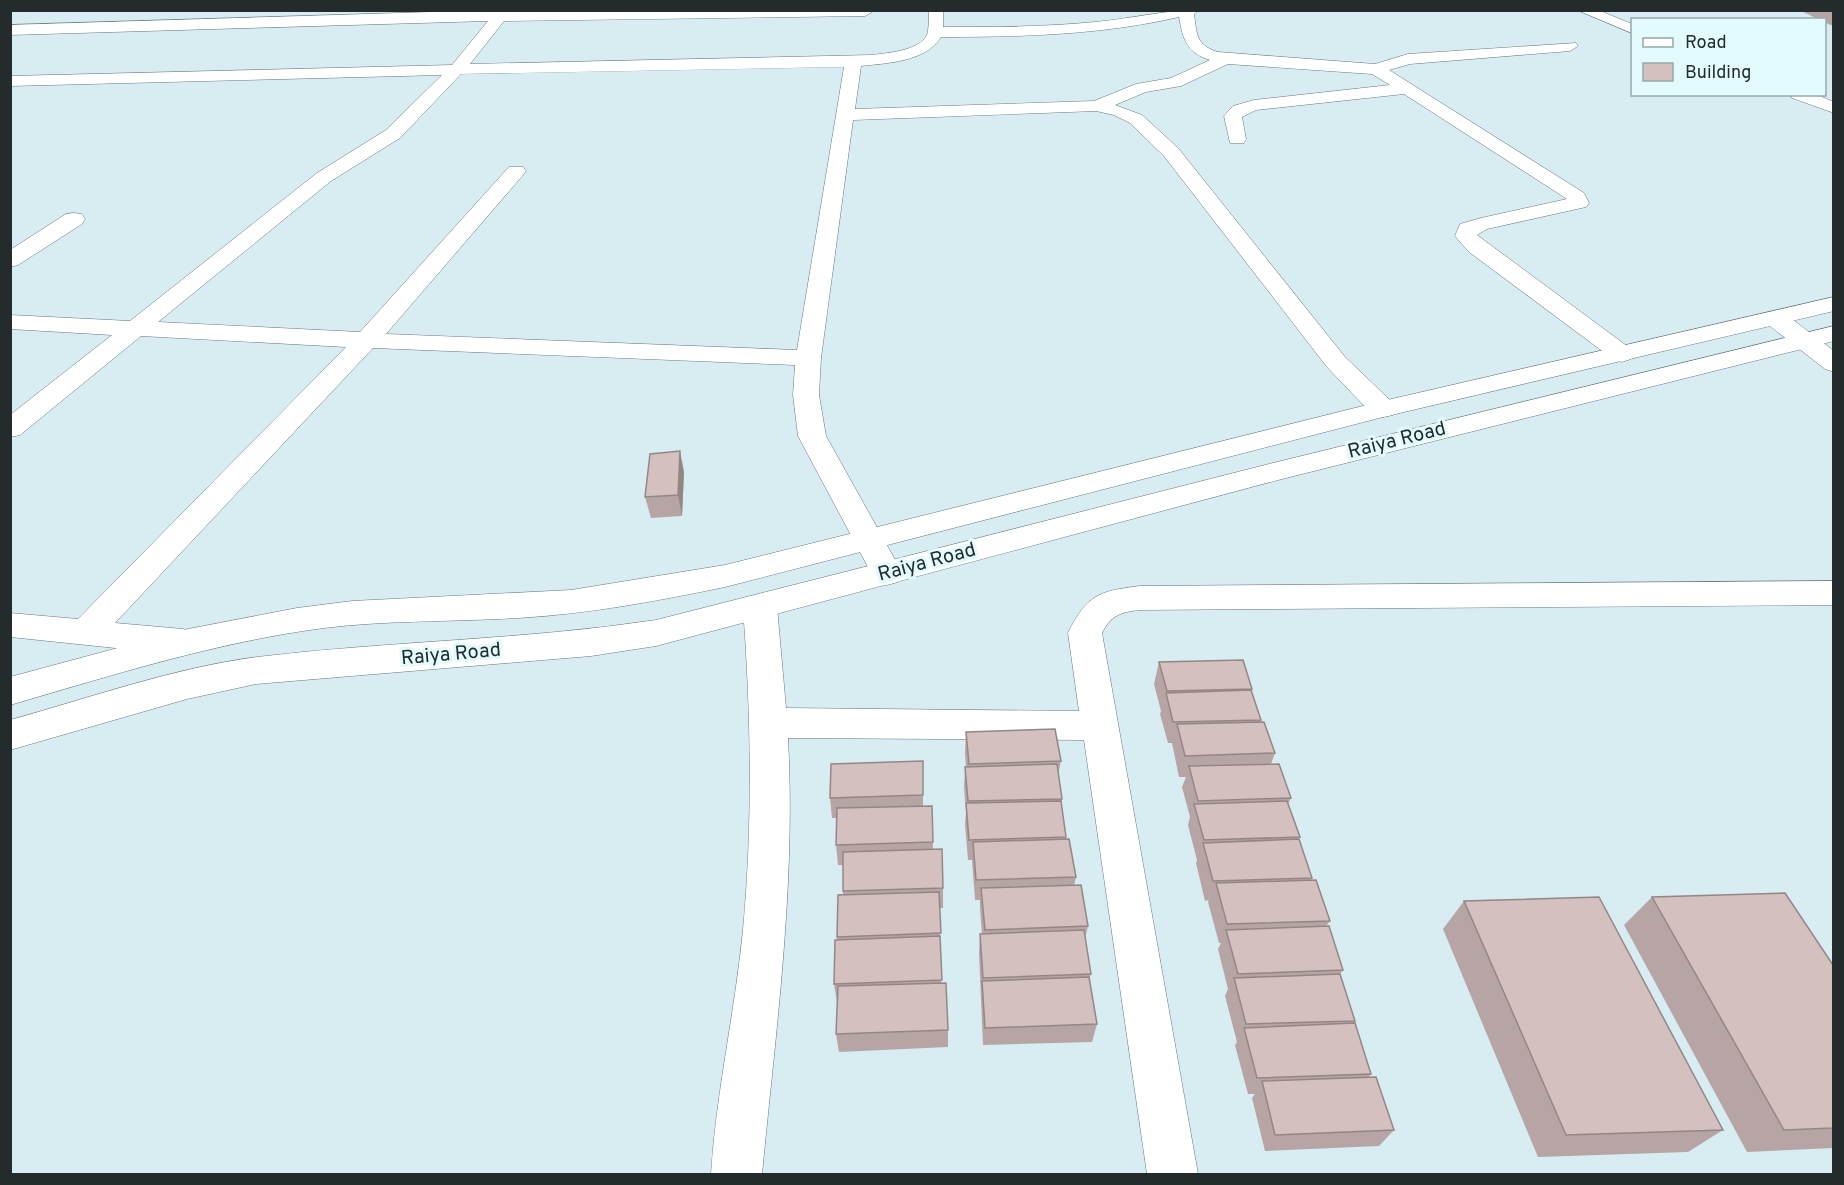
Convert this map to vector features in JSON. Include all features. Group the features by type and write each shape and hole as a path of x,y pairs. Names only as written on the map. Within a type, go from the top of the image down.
{"street":[{"path":"72,42 116,10"},
{"path":"155,39 190,10"},
{"path":"200,39 235,10"},
{"path":"281,37 309,10"},
{"path":"11,81 748,62 843,62 881,59 926,46 933,38 936,10"},
{"path":"1589,12 1619,10"},
{"path":"10,30 297,22 382,15 694,12 826,17 865,11 871,36 881,59"},
{"path":"934,32 994,32 1094,27 1134,23 1189,11 1194,48 1203,54 1226,59 1376,69 1408,59 1570,46"},
{"path":"668,64 694,12"},
{"path":"1589,12 1631,29"},
{"path":"748,62 760,13"},
{"path":"10,429 324,177 393,134 457,69 503,14"},
{"path":"363,35 382,15"},
{"path":"404,36 423,15"},
{"path":"830,44 843,62 846,115 808,358 806,395 812,436 887,574"},
{"path":"375,71 390,54"},
{"path":"327,73 342,58"},
{"path":"241,74 257,59"},
{"path":"1096,106 1131,92 1175,82 1226,59"},
{"path":"154,76 172,62"},
{"path":"105,78 122,65"},
{"path":"11,81 32,68"},
{"path":"1376,69 1577,197 1579,203 1481,224 1468,229 1466,236 1477,247 1622,354"},
{"path":"1237,139 1233,116 1239,110 1254,105 1406,89"},
{"path":"1803,96 1833,108"},
{"path":"846,115 1096,106 1120,111 1136,119 1171,152 1336,362 1383,409"},
{"path":"86,632 367,340 516,171"},
{"path":"10,260 74,219"},
{"name":"Raiya Road","path":"10,691 183,642 298,619 404,610 520,606 643,593 725,576 1383,409 1833,304"},
{"path":"1775,318 1819,337 1833,364"},
{"path":"10,322 367,340 808,358"},
{"name":"Raiya Road","path":"10,735 187,685 256,671 591,643 656,633 1273,472 1819,337"},
{"path":"1173,1174 1085,633 1094,614 1112,602 1152,597 1833,593"},
{"path":"736,1174 767,899 771,790 769,723 760,607"},
{"path":"10,625 183,642"},
{"path":"769,723 991,723 1100,726"}],"building":[{"path":"680,451 678,495 645,497 650,454"},
{"path":"1243,660 1252,689 1167,691 1159,662"},
{"path":"1251,690 1261,720 1173,722 1166,693"},
{"path":"1264,722 1275,753 1185,756 1177,724"},
{"path":"1055,729 1061,761 969,764 966,732"},
{"path":"923,761 923,795 830,798 831,764"},
{"path":"1057,764 1062,799 968,801 965,767"},
{"path":"1279,764 1291,798 1198,801 1189,766"},
{"path":"1061,801 1066,837 969,840 966,803"},
{"path":"1287,801 1300,837 1204,840 1194,804"},
{"path":"932,806 933,842 836,845 837,808"},
{"path":"1069,839 1076,877 976,880 973,842"},
{"path":"1299,839 1312,878 1213,881 1203,843"},
{"path":"942,849 943,888 843,891 843,852"},
{"path":"1316,880 1330,921 1227,924 1216,883"},
{"path":"1081,885 1088,926 985,930 981,888"},
{"path":"939,892 941,933 837,937 838,895"},
{"path":"1785,893 1833,965 1833,1128 1784,1130 1652,897"},
{"path":"1599,897 1723,1130 1566,1135 1464,901"},
{"path":"1329,926 1343,970 1238,974 1226,930"},
{"path":"1084,930 1091,974 983,978 980,934"},
{"path":"940,936 942,980 834,984 835,940"},
{"path":"1340,974 1355,1021 1246,1024 1234,978"},
{"path":"1089,977 1097,1024 985,1028 982,981"},
{"path":"946,983 948,1030 836,1034 838,986"},
{"path":"1355,1023 1371,1074 1257,1078 1244,1028"},
{"path":"1376,1077 1394,1130 1275,1135 1262,1081"}]}
